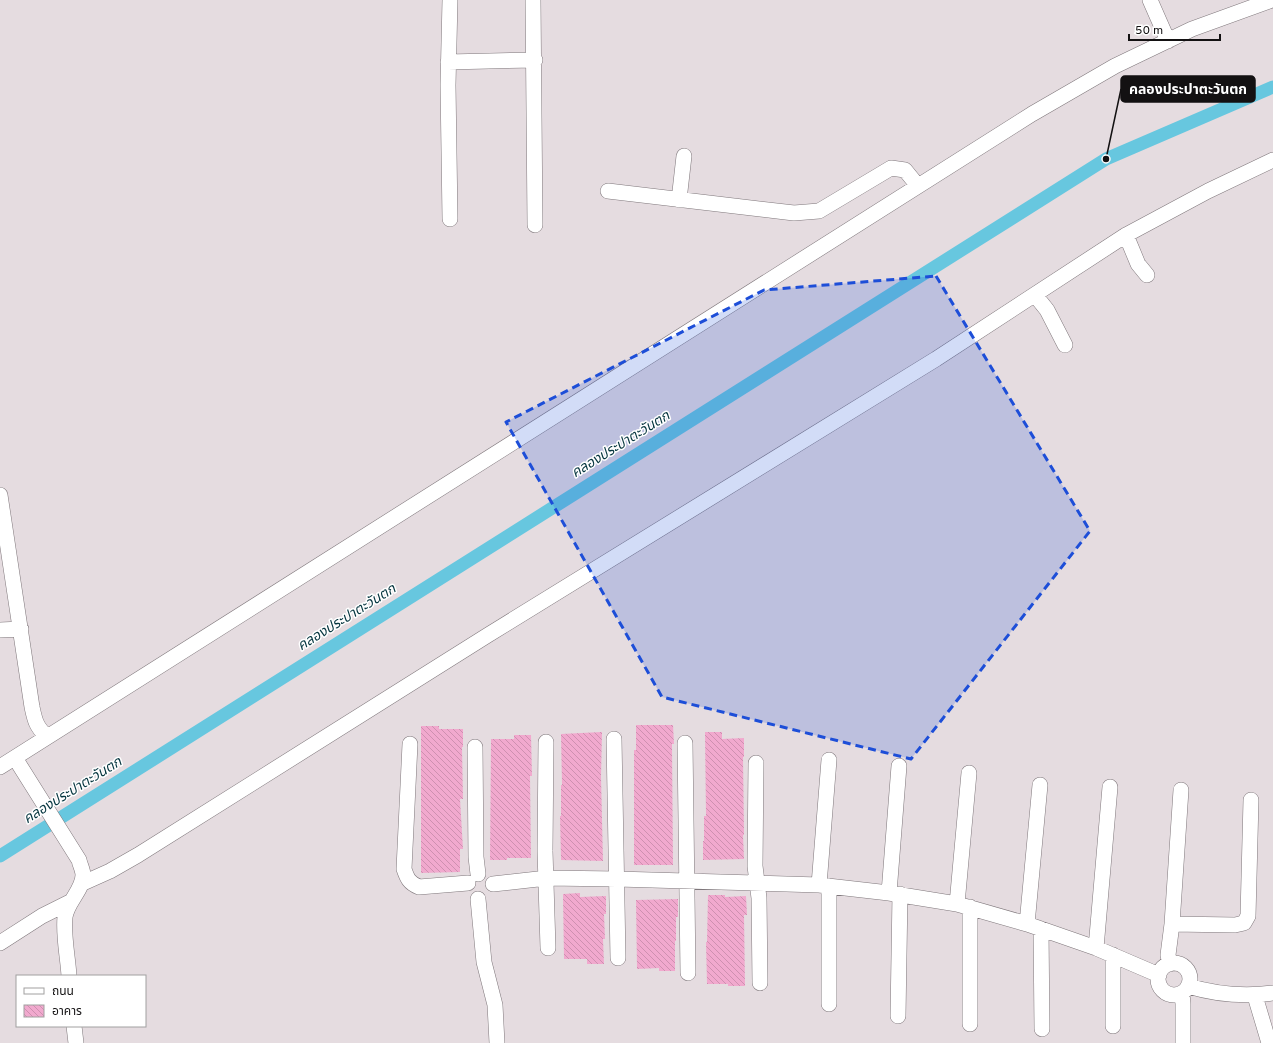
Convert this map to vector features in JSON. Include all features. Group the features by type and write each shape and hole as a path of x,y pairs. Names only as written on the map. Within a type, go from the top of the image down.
{"street":[{"path":"450,0 448,62 450,219"},
{"path":"533,0 536,225"},
{"path":"1150,0 1168,41"},
{"path":"0,767 1032,114 1108,69 1192,30 1272,0"},
{"path":"448,62 535,60"},
{"path":"679,200 684,156"},
{"path":"81,884 110,871 138,855 481,640 936,359 1126,235 1208,191 1273,160"},
{"path":"608,191 794,212 811,212 819,211 828,207 891,168 905,170 918,186"},
{"path":"1126,235 1139,264"},
{"path":"1035,294 1047,310 1065,345"},
{"path":"0,495 36,724 47,737"},
{"path":"0,630 20,629"},
{"path":"614,739 618,958"},
{"path":"546,742 545,851 548,948"},
{"path":"685,743 688,973"},
{"path":"410,744 404,869 407,878 411,884 419,887 473,878 483,874 491,879 492,884 490,893 487,897 478,898 470,893 468,888 473,878 476,857 476,747"},
{"path":"14,758 79,860 83,875 81,884 70,902 66,913 65,925 69,975"},
{"path":"829,760 824,885 829,1004"},
{"path":"756,763 755,866 759,898 760,983"},
{"path":"898,1016 895,894 899,766"},
{"path":"969,773 964,906 970,1024"},
{"path":"1027,924 1040,785"},
{"path":"1096,948 1110,787"},
{"path":"1170,964 1168,955 1172,924 1181,790"},
{"path":"1172,924 1235,925 1244,923 1248,916 1251,800"},
{"path":"492,884 547,878 757,882 824,885 895,894 964,906 1027,924 1096,948 1159,975"},
{"path":"478,898 484,962 495,1005 497,1043"},
{"path":"0,943 42,916 70,902"},
{"path":"1041,929 1042,1029"},
{"path":"1113,955 1113,1026"},
{"path":"1184,1043 1183,1004 1185,989 1190,977 1184,966 1170,964 1162,969 1158,981 1164,992 1170,994 1176,995 1185,989 1255,996 1273,993"},
{"path":"1255,996 1269,1043"},
{"path":"74,1027 76,1043"}],"highlighted area":[{"path":"936,276 1090,531 911,759 662,697 506,422 764,290"}],"building":[{"path":"636,725 673,725 673,865 634,865 634,750 636,750"},
{"path":"421,726 439,726 439,729 463,729 463,799 460,799 463,849 460,849 460,872 421,873"},
{"path":"602,732 601,777 603,861 561,860 561,734"},
{"path":"705,732 722,732 722,739 744,738 744,859 703,860 704,816 706,816"},
{"path":"514,735 531,735 531,858 490,860 491,739 514,739"},
{"path":"580,893 580,897 606,896 606,914 604,914 605,939 603,939 604,964 587,964 587,959 564,959 563,894"},
{"path":"708,895 725,895 725,897 746,896 747,915 744,915 745,986 707,984 706,942"},
{"path":"678,899 678,917 676,917 675,941 675,971 659,971 659,968 637,969 636,900"}],"waterway":[{"name":"คลองประปาตะวันตก","path":"0,856 1106,159 1273,87"}],"place":[{"name":"คลองประปาตะวันตก","path":"1106,159"}]}
